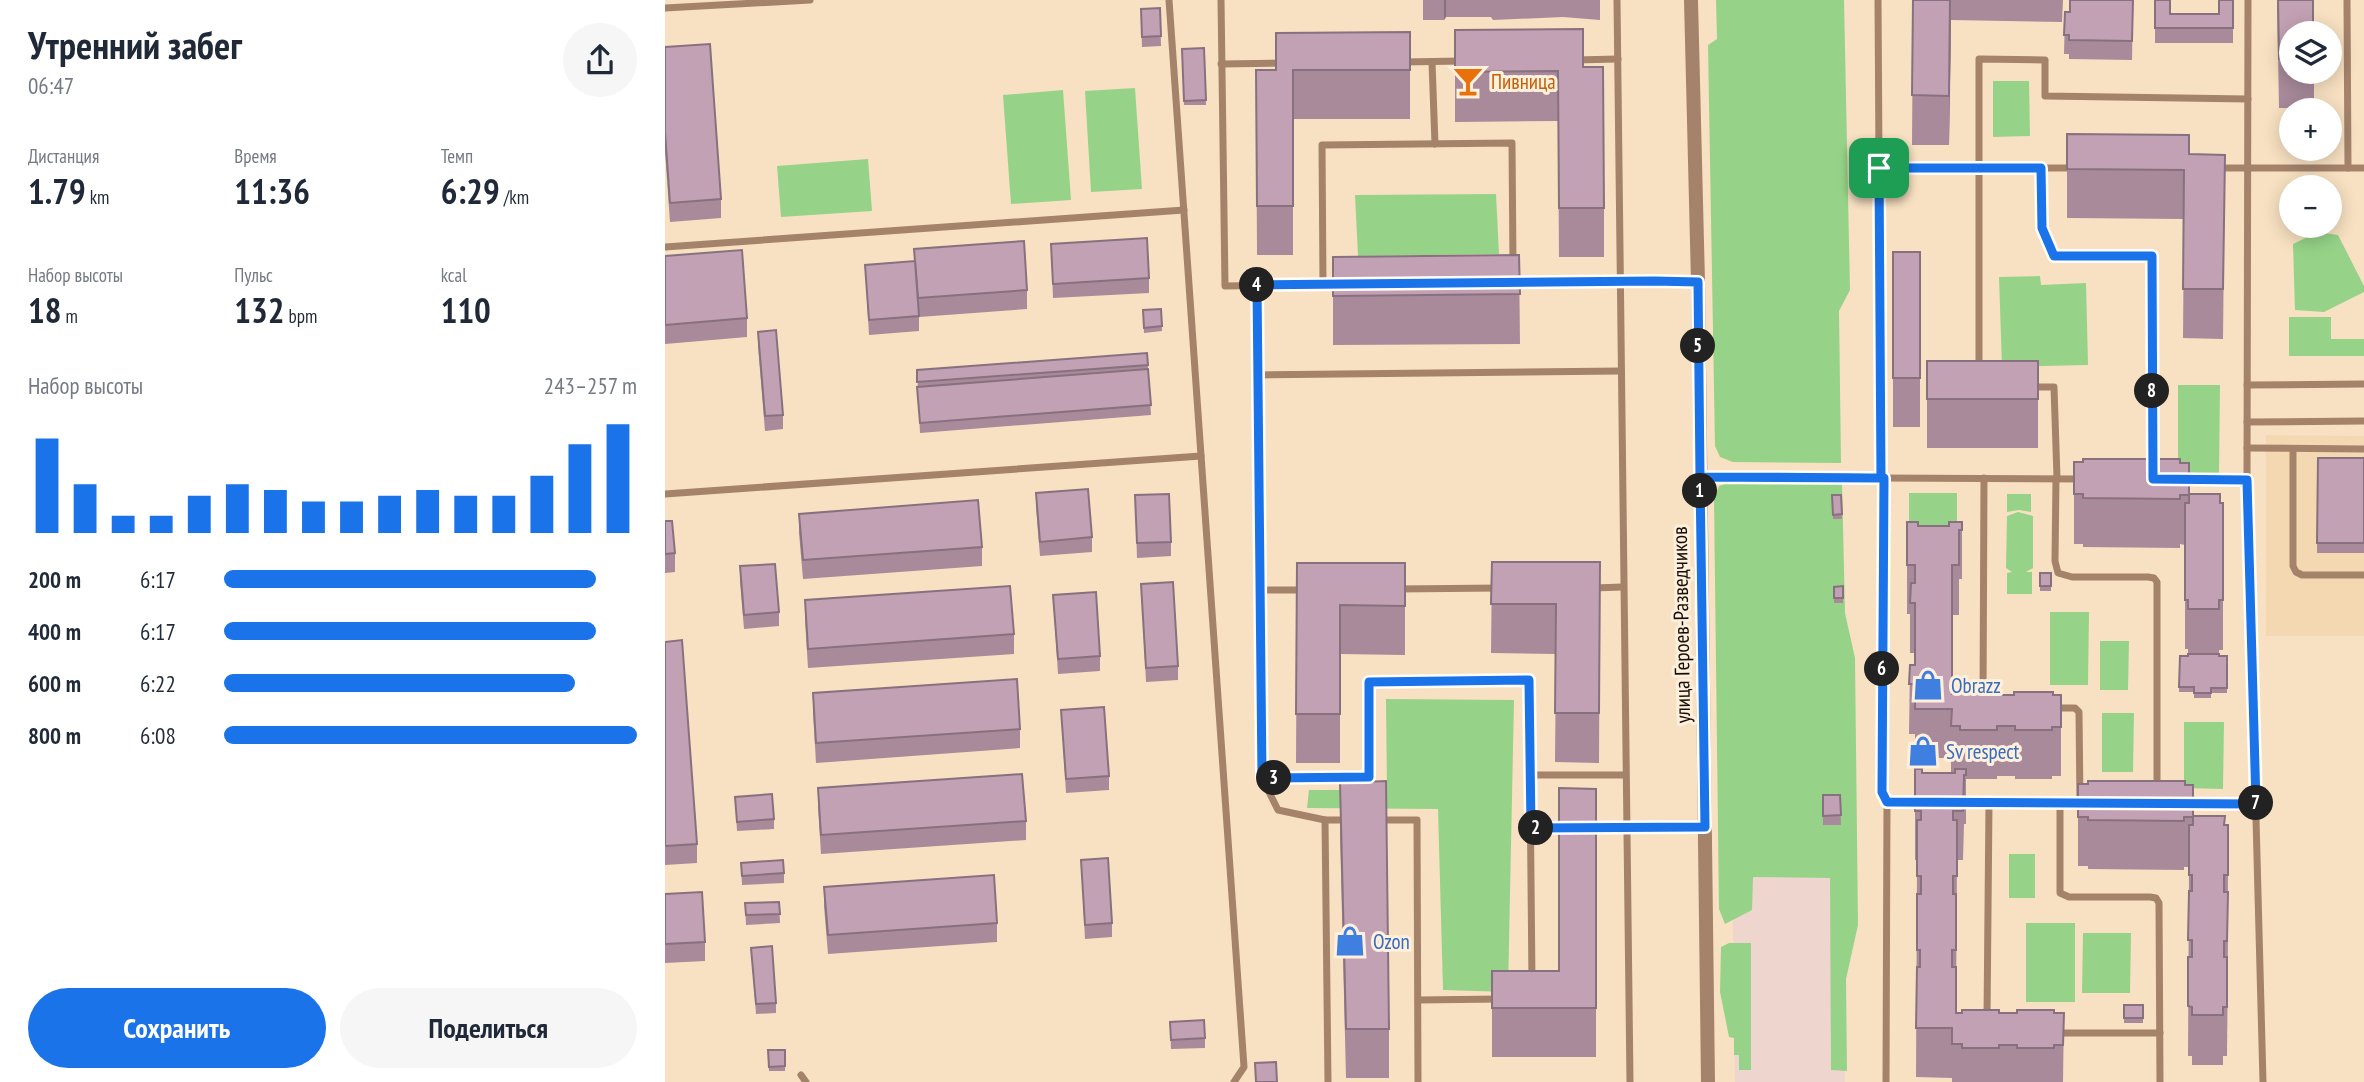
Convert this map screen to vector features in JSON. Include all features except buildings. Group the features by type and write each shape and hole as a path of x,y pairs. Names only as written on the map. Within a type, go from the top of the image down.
{"street":[{"name":"улица Героев-Разведчиков","path":"1691,0 1698,282 1708,1082"}],"lane":[{"path":"665,8 810,0"},
{"path":"1169,0 1244,1067 1237,1081"},
{"path":"1221,0 1225,286 1350,284"},
{"path":"1617,0 1630,1082"},
{"path":"1878,0 1882,792 1887,802 1886,1082"},
{"path":"2248,0 2247,480 2263,1082"},
{"path":"2347,0 2348,168"},
{"path":"1979,373 1979,59 2045,60 2045,96 2248,99"},
{"path":"1565,60 1618,60"},
{"path":"1393,62 1472,61"},
{"path":"1432,62 1436,144"},
{"path":"1221,64 1287,63"},
{"path":"1323,284 1322,145 1512,143 1513,282"},
{"path":"1879,168 2082,168"},
{"path":"2041,168 2042,228 2054,256 2152,256 2153,479"},
{"path":"2206,168 2364,168"},
{"path":"665,247 1184,209"},
{"path":"1500,283 1698,282"},
{"path":"1257,285 1262,778 1278,810 1325,820 1417,820 1418,1082"},
{"path":"1258,375 1621,371"},
{"path":"2247,384 2364,384"},
{"path":"2017,387 2054,387 2057,478 2055,561 2058,573 2072,577 2148,577 2157,582 2157,804"},
{"path":"2247,422 2364,421"},
{"path":"2247,449 2364,449"},
{"path":"2293,449 2293,566 2296,572 2302,575 2364,575"},
{"path":"665,494 1202,456"},
{"path":"1700,477 2085,479"},
{"path":"1984,478 1982,696 1987,706"},
{"path":"2167,479 2247,480"},
{"path":"1583,588 1623,587"},
{"path":"1394,589 1515,588"},
{"path":"1260,590 1314,590"},
{"path":"1262,778 1369,777 1369,682 1529,680 1532,986"},
{"path":"2045,708 2075,708 2080,712 2080,803"},
{"path":"1530,775 1625,775"},
{"path":"1887,802 1925,802"},
{"path":"1951,803 2093,803"},
{"path":"1988,1027 1989,803"},
{"path":"2060,803 2060,893 2069,897 2150,897 2156,898 2159,903 2160,1082"},
{"path":"2182,804 2256,804"},
{"path":"1325,820 1328,1082"},
{"path":"1585,828 1705,827"},
{"path":"1531,828 1572,828"},
{"path":"1417,1000 1507,999"},
{"path":"2053,1032 2160,1033"}],"shaded area":[{"path":"2266,435 2364,436 2364,636 2266,636"},
{"path":"1732,862 1843,870 1845,1082 1735,1082"}],"green space":[{"path":"1716,0 1844,0 1850,290 1839,311 1841,463 1733,462 1720,457 1715,446 1708,45 1717,39"},
{"path":"1993,81 2029,81 2030,136 1993,137"},
{"path":"1135,88 1142,189 1091,192 1085,91"},
{"path":"1063,90 1071,200 1011,204 1003,95"},
{"path":"868,159 872,211 781,217 777,166"},
{"path":"1496,194 1499,254 1358,256 1355,195"},
{"path":"2306,238 2340,238 2364,286 2364,292 2324,312 2295,310 2293,244"},
{"path":"2040,276 2041,285 2086,283 2088,365 2002,367 1999,277"},
{"path":"2289,317 2331,317 2331,339 2364,339 2364,356 2289,356"},
{"path":"2178,385 2220,385 2219,474 2178,474"},
{"path":"1733,481 1842,482 1845,613 1855,658 1858,925 1846,979 1847,1071 1831,1070 1830,878 1753,877 1752,910 1725,924 1719,909 1714,499 1719,486"},
{"path":"1909,493 1957,493 1957,523 1949,523 1949,528 1909,565"},
{"path":"2007,494 2031,494 2031,512 2007,512"},
{"path":"2018,512 2033,516 2033,568 2026,572 2032,572 2032,594 2007,594 2007,573 2012,572 2006,568 2007,516"},
{"path":"2050,612 2089,612 2088,685 2050,685"},
{"path":"2100,641 2129,641 2128,690 2100,690"},
{"path":"1386,699 1514,700 1508,992 1443,990 1438,809 1307,808 1309,790 1387,790"},
{"path":"2102,713 2134,713 2133,772 2102,772"},
{"path":"2184,722 2224,722 2223,789 2184,788"},
{"path":"2009,854 2035,854 2035,898 2009,898"},
{"path":"2026,923 2075,923 2075,1002 2026,1002"},
{"path":"2083,933 2131,933 2130,993 2082,993"},
{"path":"1729,943 1751,943 1751,1070 1739,1070 1739,1055 1734,1055 1734,1038 1729,1037 1720,992 1721,947"}],"place":[{"name":"Пивница","path":"1468,81"},
{"name":"Obrazz","path":"1928,685"},
{"name":"Sv respect","path":"1923,751"},
{"name":"Ozon","path":"1350,941"}],"route":[{"path":"1879,168 1881,478 1700,477 1705,827 1531,828 1529,680 1369,682 1369,777 1262,778 1257,285 1698,282 1700,477 1846,477 1881,478 1884,478 1882,792 1887,802 2256,804 2247,480 2153,479 2152,256 2054,256 2042,228 2041,168 1879,168"}]}
